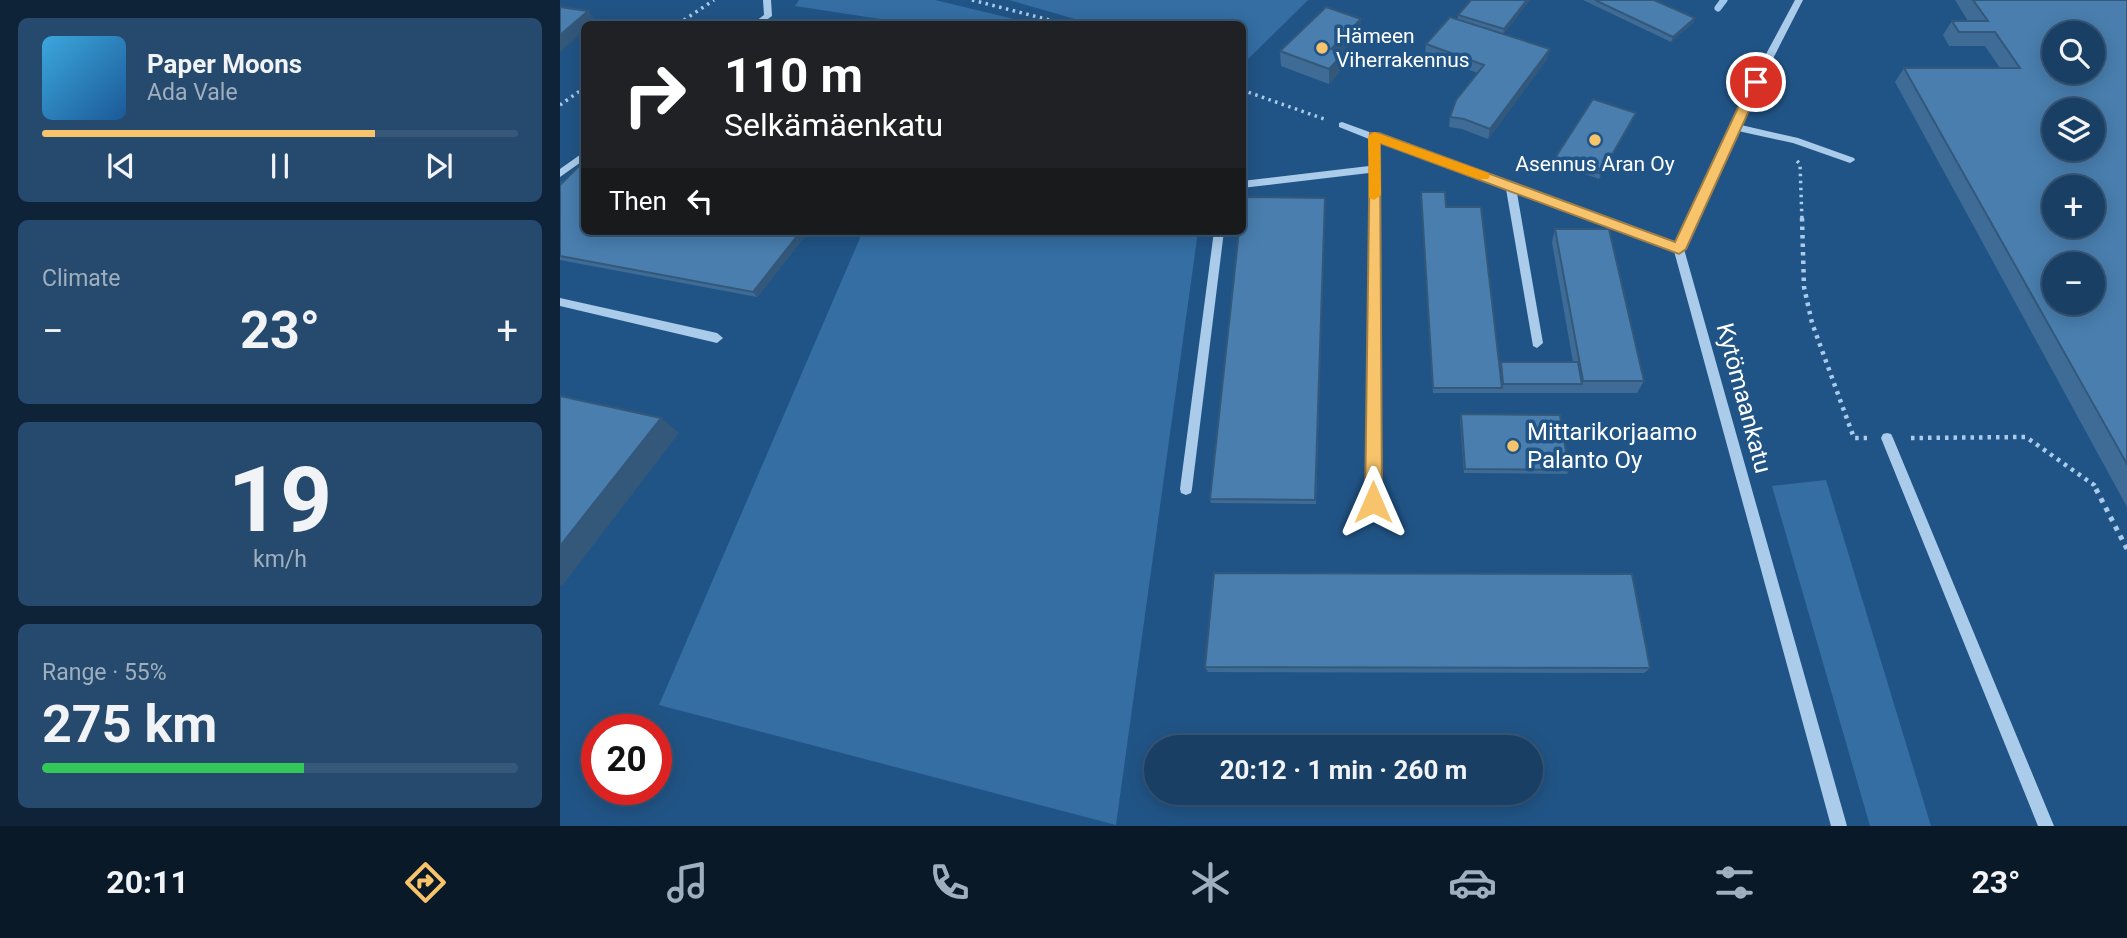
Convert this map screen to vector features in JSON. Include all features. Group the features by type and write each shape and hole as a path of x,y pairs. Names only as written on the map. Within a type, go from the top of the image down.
{"street":[{"path":"762,21 768,16 767,0"},
{"path":"1342,125 1679,249 1735,127 1799,0"},
{"path":"1735,127 1796,140 1850,160"},
{"path":"1373,502 1374,136"},
{"path":"560,174 581,157"},
{"path":"1246,185 1374,169"},
{"path":"1511,186 1537,343"},
{"path":"1186,489 1218,235"},
{"name":"Kytömaankatu","path":"1679,249 1839,826"},
{"path":"560,302 717,338"}],"lane":[{"path":"1887,438 2046,826"}],"path":[{"path":"682,21 714,0"},
{"path":"972,0 1055,21"},
{"path":"560,105 581,91"},
{"path":"1246,91 1342,125"},
{"path":"1765,133 1800,164 1804,287 1812,323 1854,438 2026,437 2094,485 2127,549"}],"shaded area":[{"path":"799,0 935,0 1022,21 893,21 795,6"},
{"path":"1009,0 1308,0 1246,61 1246,21 1082,21"},
{"path":"861,235 1197,235 1116,825 659,705"},
{"path":"1826,480 1931,826 1870,826 1772,486"}],"building":[{"path":"1471,0 1527,0 1504,29 1458,15"},
{"path":"1595,0 1654,0 1695,18 1673,37"},
{"path":"1973,0 2127,0 2127,464 2043,315 2105,315 2105,252 2042,252 2042,313 1904,68 2020,68 1995,32 1959,32 1952,21 1988,21"},
{"path":"560,7 588,11 560,35"},
{"path":"1326,7 1361,19 1331,49 1344,53 1329,69 1280,51"},
{"path":"1450,17 1550,49 1490,129 1464,119 1450,117 1456,100 1484,65 1426,44"},
{"name":"Asennus Aran Oy","path":"1593,99 1636,113 1601,174 1555,158"},
{"path":"581,164 581,235 798,235 753,292 560,256 560,185"},
{"path":"1421,192 1445,192 1446,207 1481,207 1502,388 1433,388"},
{"path":"1246,197 1325,198 1315,500 1210,499 1239,235 1246,235"},
{"path":"1555,229 1609,229 1644,381 1583,381"},
{"path":"1501,362 1578,362 1582,384 1503,384"},
{"path":"560,396 661,418 560,546"},
{"name":"Mittarikorjaamo Palanto Oy","path":"1461,414 1560,415 1569,470 1465,469"},
{"path":"1214,573 1632,574 1650,668 1205,667"}],"waterway":[{"path":"1718,8 1724,0"}],"slow traffic":[{"path":"1374,195 1374,136 1483,176"}],"place":[{"name":"Hämeen Viherrakennus","path":"1322,48"},
{"name":"Asennus Aran Oy","path":"1595,140"},
{"name":"Mittarikorjaamo Palanto Oy","path":"1513,446"}],"route":[{"path":"1373,502 1374,136 1679,249 1756,82"}]}
